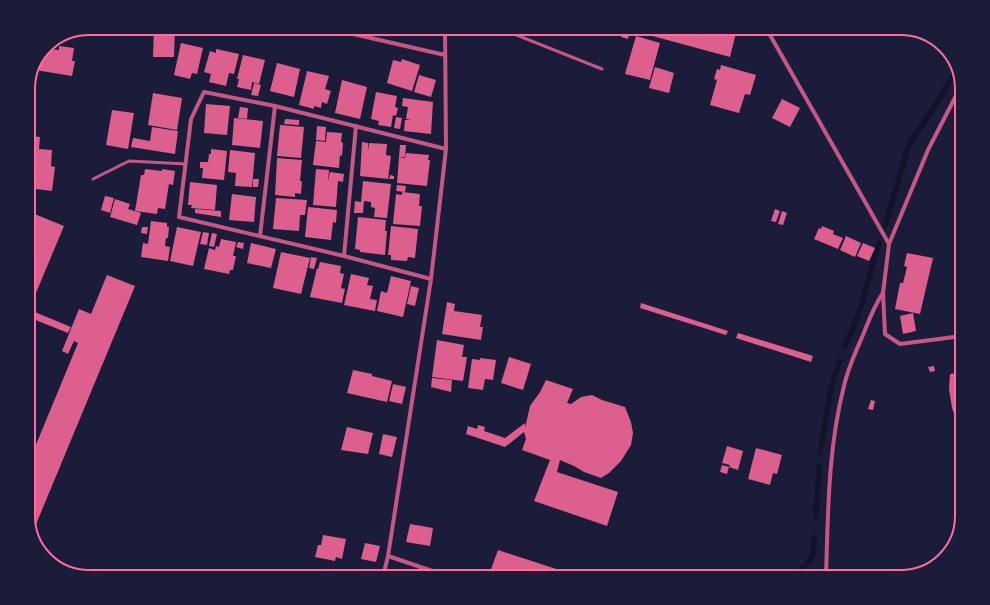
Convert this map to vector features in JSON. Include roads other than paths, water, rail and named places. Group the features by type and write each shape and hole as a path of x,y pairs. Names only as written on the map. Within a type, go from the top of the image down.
{"street":[{"path":"356,35 445,56"},
{"path":"385,570 431,279 446,149 445,35"},
{"path":"770,35 889,244"},
{"path":"431,279 344,256 179,217 191,119 204,92 275,106 446,149"},
{"path":"955,98 928,150 889,244 883,293 885,334 900,344 955,337"},
{"path":"260,236 275,106"},
{"path":"344,256 356,126"},
{"path":"826,570 830,482 836,427 844,385 876,304 883,293"},
{"path":"388,556 429,570"}],"lane":[{"path":"517,35 602,69"},
{"path":"93,180 129,161 186,164"}],"waterway":[{"path":"885,225 909,145 953,75"},
{"path":"845,346 859,313 879,243"},
{"path":"820,453 831,388 839,362"},
{"path":"816,516 819,467"},
{"path":"801,570 813,556 814,538"}]}
